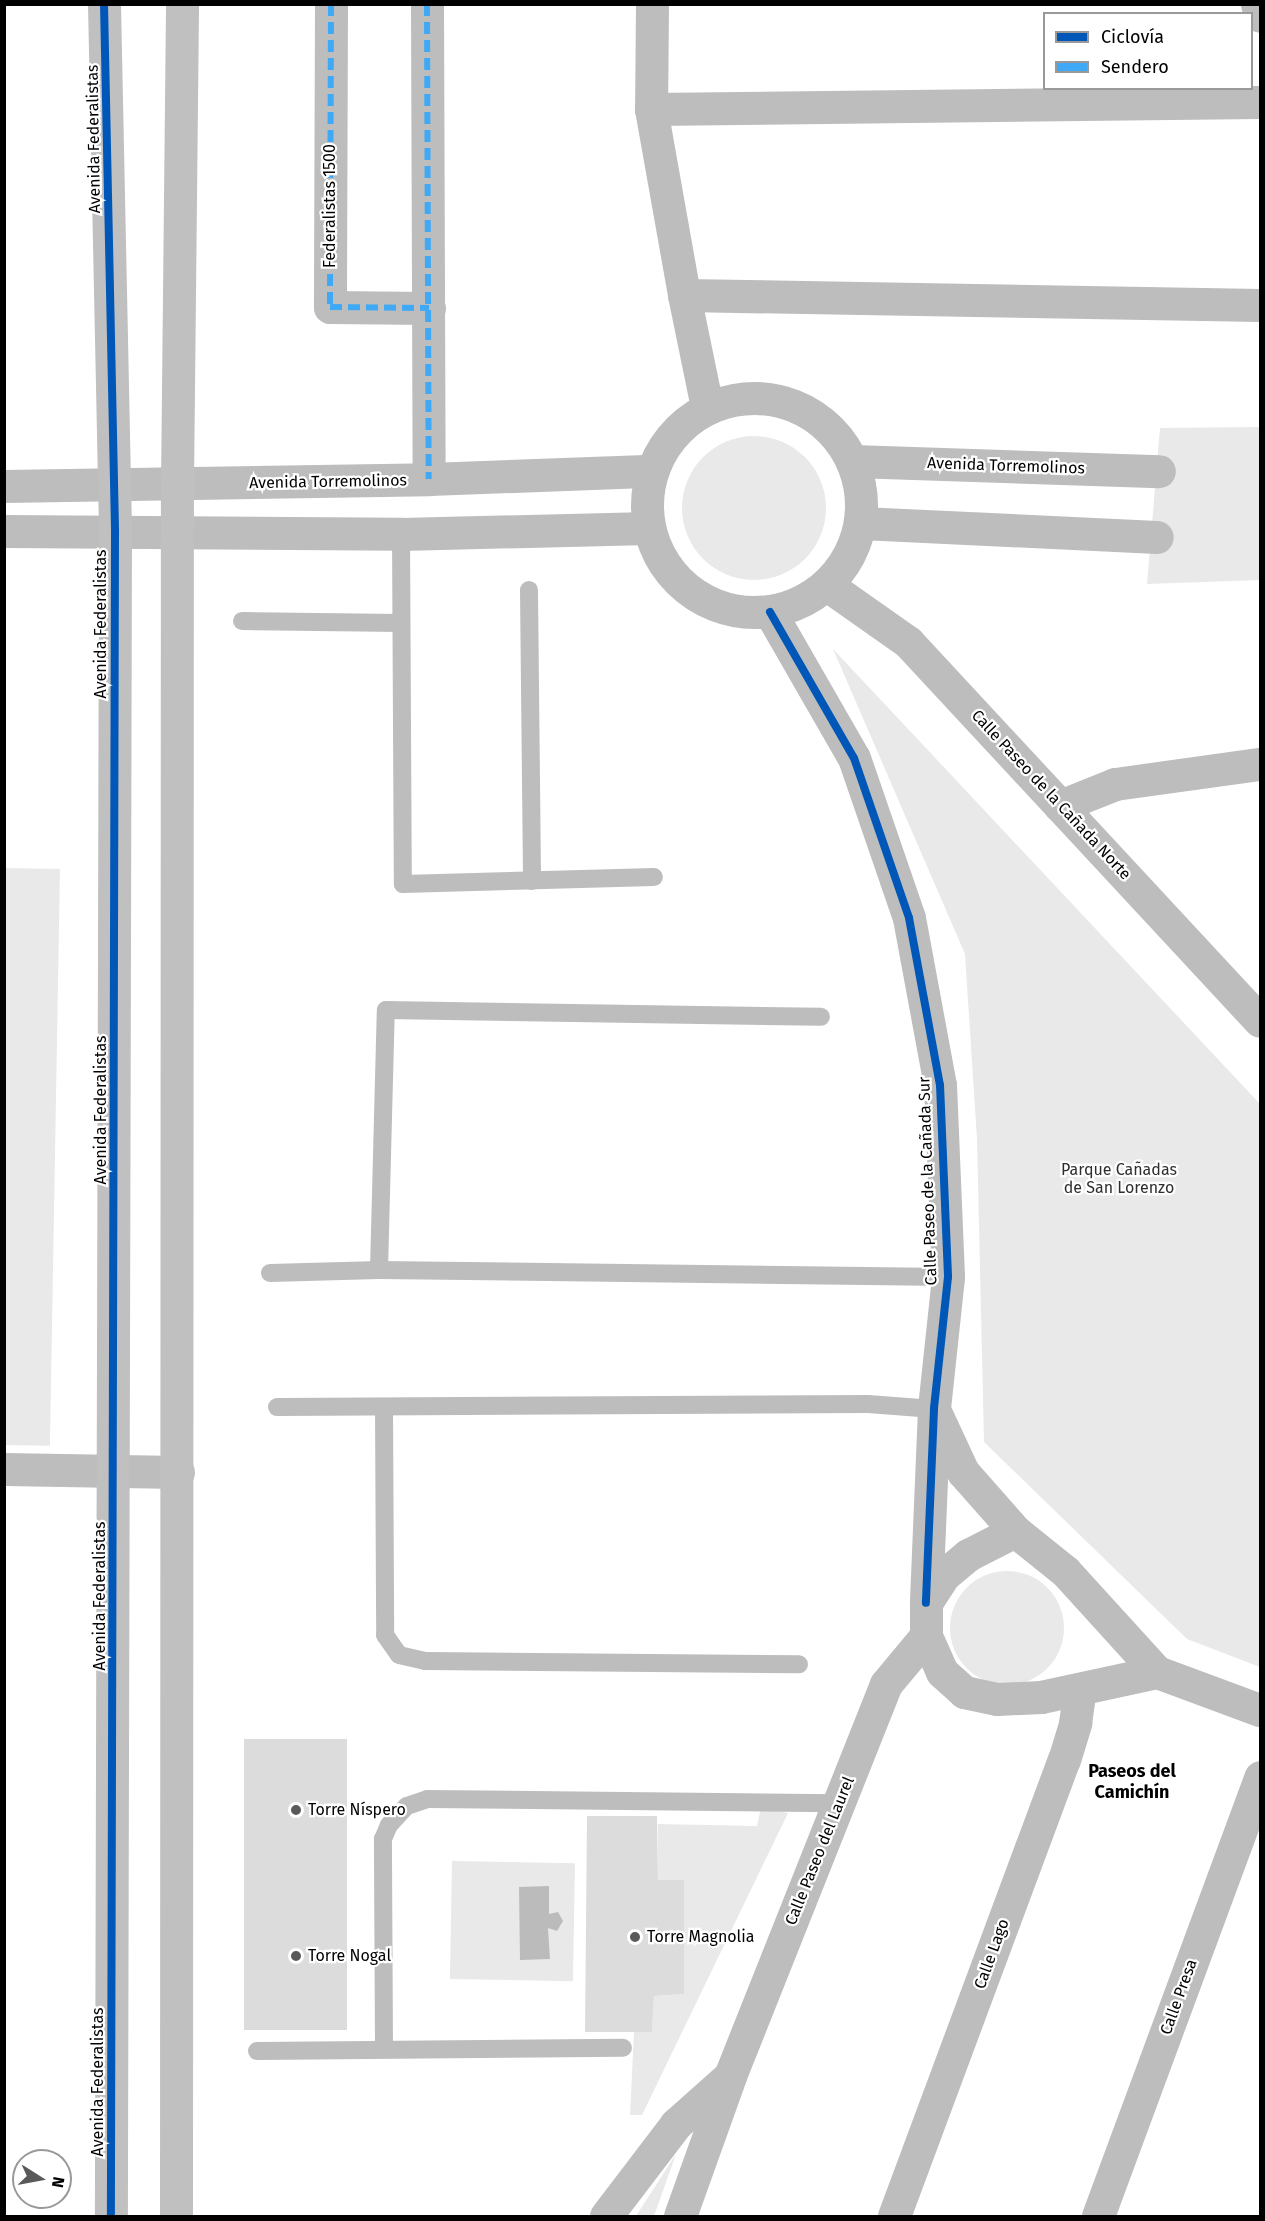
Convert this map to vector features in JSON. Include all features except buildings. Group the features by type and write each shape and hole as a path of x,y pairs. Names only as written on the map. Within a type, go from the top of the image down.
{"street":[{"name":"Avenida Federalistas","path":"104,4 115,486 111,2217"},
{"path":"176,2217 177,485 182,4"},
{"name":"Federalistas 1500","path":"330,4 330,308 429,308"},
{"path":"427,4 429,479"},
{"path":"652,4 651,109 684,296 707,407"},
{"path":"1257,4 1260,16"},
{"path":"651,109 1260,102"},
{"path":"684,296 1260,305"},
{"path":"749,396 792,403 828,426 853,461 861,492 861,523 849,557 827,585 800,603 770,612 730,611 693,594 664,566 649,528 646,500 652,471 673,434 707,407 749,396"},
{"name":"Avenida Torremolinos","path":"853,461 1159,471"},
{"name":"Avenida Torremolinos","path":"4,486 177,485 652,471"},
{"path":"861,523 1157,537"},
{"path":"4,531 401,534 649,528"},
{"name":"Calle Paseo de la Cañada Norte","path":"827,585 908,642 1260,1021"},
{"name":"Calle Paseo de la Cañada Sur","path":"770,612 854,758 909,918 940,1085 948,1276 934,1409 926,1636"},
{"path":"1060,806 1115,784 1260,764"},
{"path":"934,1409 963,1472 1015,1532 1065,1571 1157,1672 1260,1710"},
{"path":"4,1469 178,1472"},
{"path":"927,1603 944,1575 968,1555 1015,1532"},
{"path":"926,1636 942,1672 964,1692 997,1699 1041,1697 1157,1672"},
{"name":"Calle Paseo del Laurel","path":"680,2217 730,2076 886,1684 926,1636"},
{"name":"Calle Lago","path":"894,2217 1064,1760 1076,1723 1080,1689"},
{"name":"Calle Presa","path":"1098,2217 1260,1777"},
{"name":"Calle Paseo del Laurel","path":"606,2217 676,2124 730,2076"}],"lane":[{"path":"401,534 403,884 654,877"},
{"path":"529,590 532,881"},
{"path":"242,621 401,623"},
{"path":"379,1270 386,1010 821,1017"},
{"path":"270,1273 379,1270 948,1276"},
{"path":"277,1407 867,1404 934,1409"},
{"path":"384,1407 384,1635 399,1655 425,1661 799,1664"},
{"path":"384,2048 384,1839 389,1825 407,1806 427,1799 839,1803"},
{"path":"256,2051 384,2048 623,2048"}],"green space":[{"path":"1260,427 1260,580 1147,584 1160,428"},
{"path":"754,436 768,437 782,442 805,457 820,480 825,494 825,522 820,536 805,559 782,574 768,579 754,580 740,579 726,574 703,559 688,536 683,522 682,508 683,494 688,480 703,457 726,442 740,437"},
{"name":"Parque Cañadas de San Lorenzo","path":"833,649 1260,1104 1260,1667 1187,1639 984,1442 977,1139 965,954"},
{"path":"5,868 60,869 50,1446 4,1445"},
{"path":"1007,1571 1029,1576 1047,1588 1059,1606 1064,1628 1059,1650 1047,1668 1029,1680 1007,1685 985,1680 967,1668 955,1650 950,1628 955,1606 967,1588 985,1576"},
{"path":"761,1807 788,1813 642,2115 630,2115 634,2032 652,2031 654,1996 684,1994 684,1880 658,1880 658,1824 757,1826"},
{"path":"452,1861 575,1863 573,1981 450,1979"},
{"path":"676,2154 654,2216 636,2216"}],"shaded area":[{"path":"549,1886 549,1914 558,1912 563,1921 557,1931 548,1928 550,1959 520,1960 519,1887"}],"marked path":[{"path":"331,4 330,307 429,308"},
{"path":"427,4 429,479"}],"cycle path":[{"path":"104,4 115,531 111,2216"},
{"path":"770,612 854,758 909,918 940,1085 948,1277 934,1409 926,1603"}],"place":[{"name":"Torre Níspero","path":"296,1810"},
{"name":"Torre Magnolia","path":"635,1937"},
{"name":"Torre Nogal","path":"296,1956"}],"district":[{"name":"Paseos del Camichín","path":"1132,1782"}]}
